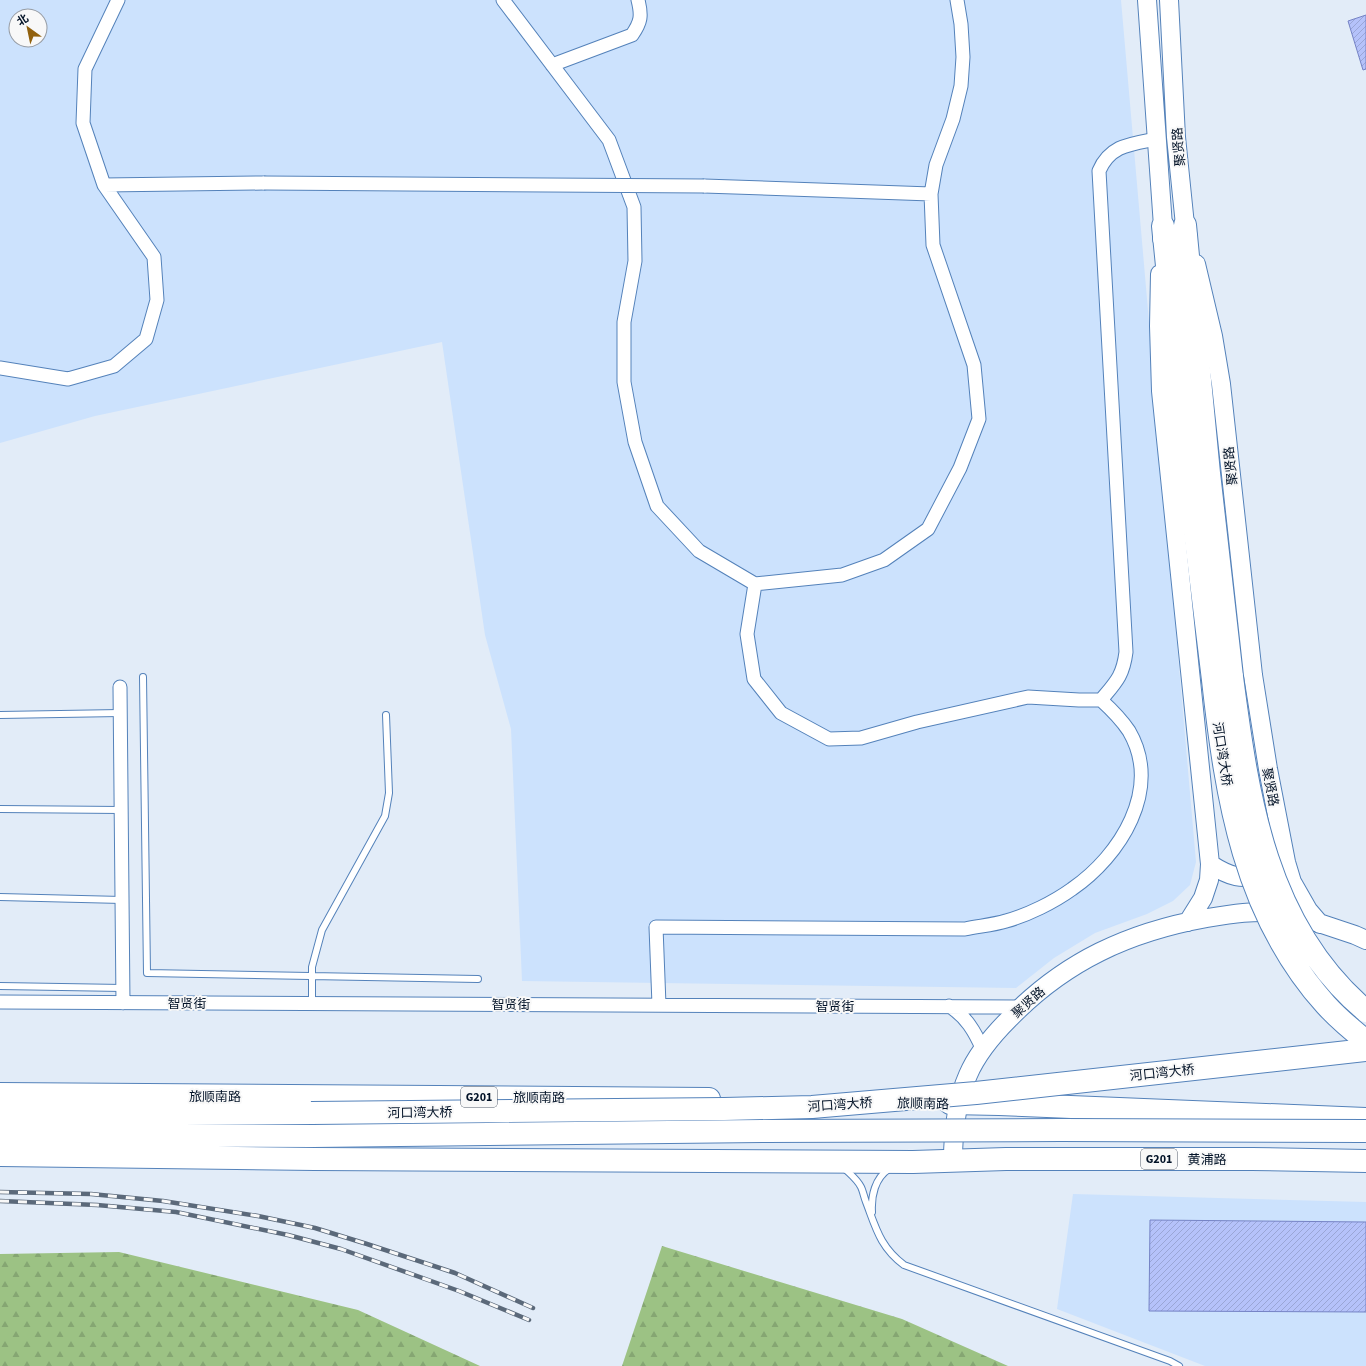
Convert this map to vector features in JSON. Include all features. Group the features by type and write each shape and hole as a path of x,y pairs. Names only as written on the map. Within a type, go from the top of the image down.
{"highway":[{"path":"1185,225 1199,474"},
{"path":"1163,226 1199,474"},
{"name":"河口湾大桥","path":"1199,474 1222,678 1223,757 1234,819 1243,854 1263,908 1275,934 1307,983 1326,1006 1366,1042"},
{"name":"河口湾大桥","path":"1222,678 1254,813 1274,878 1287,910 1303,938 1321,964 1338,984 1366,1011"},
{"name":"河口湾大桥","path":"0,1115 311,1114 812,1107 976,1093 1366,1050"},
{"name":"旅顺南路","path":"0,1094 659,1098 958,1103"},
{"name":"G201","path":"958,1103 1015,1104 1366,1119"},
{"name":"河口湾大桥","path":"0,1135 313,1136 754,1131 1366,1131"},
{"name":"G201","path":"0,1155 315,1159 830,1162 953,1161"},
{"name":"黄浦路","path":"953,1161 1046,1159 1252,1159 1366,1161"}],"main road":[{"name":"聚贤路","path":"1147,0 1163,226 1159,280 1161,391 1210,864 1209,880 1203,898 1188,922"},
{"name":"聚贤路","path":"1169,0 1176,138 1185,225 1200,280 1221,384 1253,676 1268,770 1286,862 1292,882 1300,898 1320,924"},
{"path":"1210,864 1223,873 1238,877 1254,877 1269,872 1286,862"},
{"name":"聚贤路","path":"953,1161 953,1133 958,1103 968,1075 983,1050 1021,1007 1049,983 1088,958 1116,944 1155,930 1230,914 1272,912 1297,916 1366,940"}],"street":[{"path":"0,368 68,379 114,366 146,339 157,300 154,257 104,185 83,123 85,69 118,0"},
{"path":"502,0 608,140 634,207 635,261 624,322 624,382 635,442 657,506 699,551 755,584 842,575 884,560 928,529 960,468 979,419 974,365 934,245 931,194 936,165 953,119 961,86 963,57 961,24 957,0"},
{"path":"552,65 632,35 640,25 640,8 638,0"},
{"path":"1101,700 1119,679 1125,666 1126,652 1099,171 1103,161 1111,152 1125,146 1156,139"},
{"path":"104,185 264,183 704,186 931,194"},
{"path":"659,1005 656,927 965,929 1007,921 1040,907 1072,890 1098,868 1118,844 1134,815 1141,790 1141,768 1137,749 1129,732 1116,714 1101,700 1028,697 917,722 861,738 829,739 781,713 754,679 747,634 755,584"},
{"path":"120,687 123,1003"},
{"name":"智贤街","path":"0,1002 1021,1007"},
{"path":"949,1006 965,1019 983,1050"}],"lane":[{"path":"143,678 147,973 478,979"},
{"path":"0,715 120,713"},
{"path":"312,1004 312,967 322,930 385,816 389,793 386,715"},
{"path":"0,809 121,810"},
{"path":"0,898 122,900"},
{"path":"0,986 123,988"},
{"path":"830,1162 843,1167 854,1177 861,1187 885,1247 904,1265 1170,1361 1179,1366"},
{"path":"873,1219 873,1190 879,1178 886,1170 900,1162"}],"shaded area":[{"path":"0,0 1121,0 1196,862 1190,885 1173,901 1147,914 1095,933 1054,958 1016,988 522,981 511,729 485,635 442,342 95,416 0,443"},
{"path":"1073,1194 1366,1202 1366,1366 1205,1366 1057,1309"}],"green space":[{"path":"662,1246 902,1319 1008,1366 622,1366"},
{"path":"119,1252 358,1310 480,1366 0,1366 0,1254"}],"building":[{"path":"1366,15 1366,69 1363,70 1348,21"},
{"path":"1150,1220 1366,1222 1366,1312 1149,1311"}],"railway":[{"path":"0,1192 91,1194 163,1201 258,1216 315,1228 455,1273 533,1308"},
{"path":"0,1201 97,1205 176,1212 288,1235 341,1249 459,1291 529,1320"}]}
